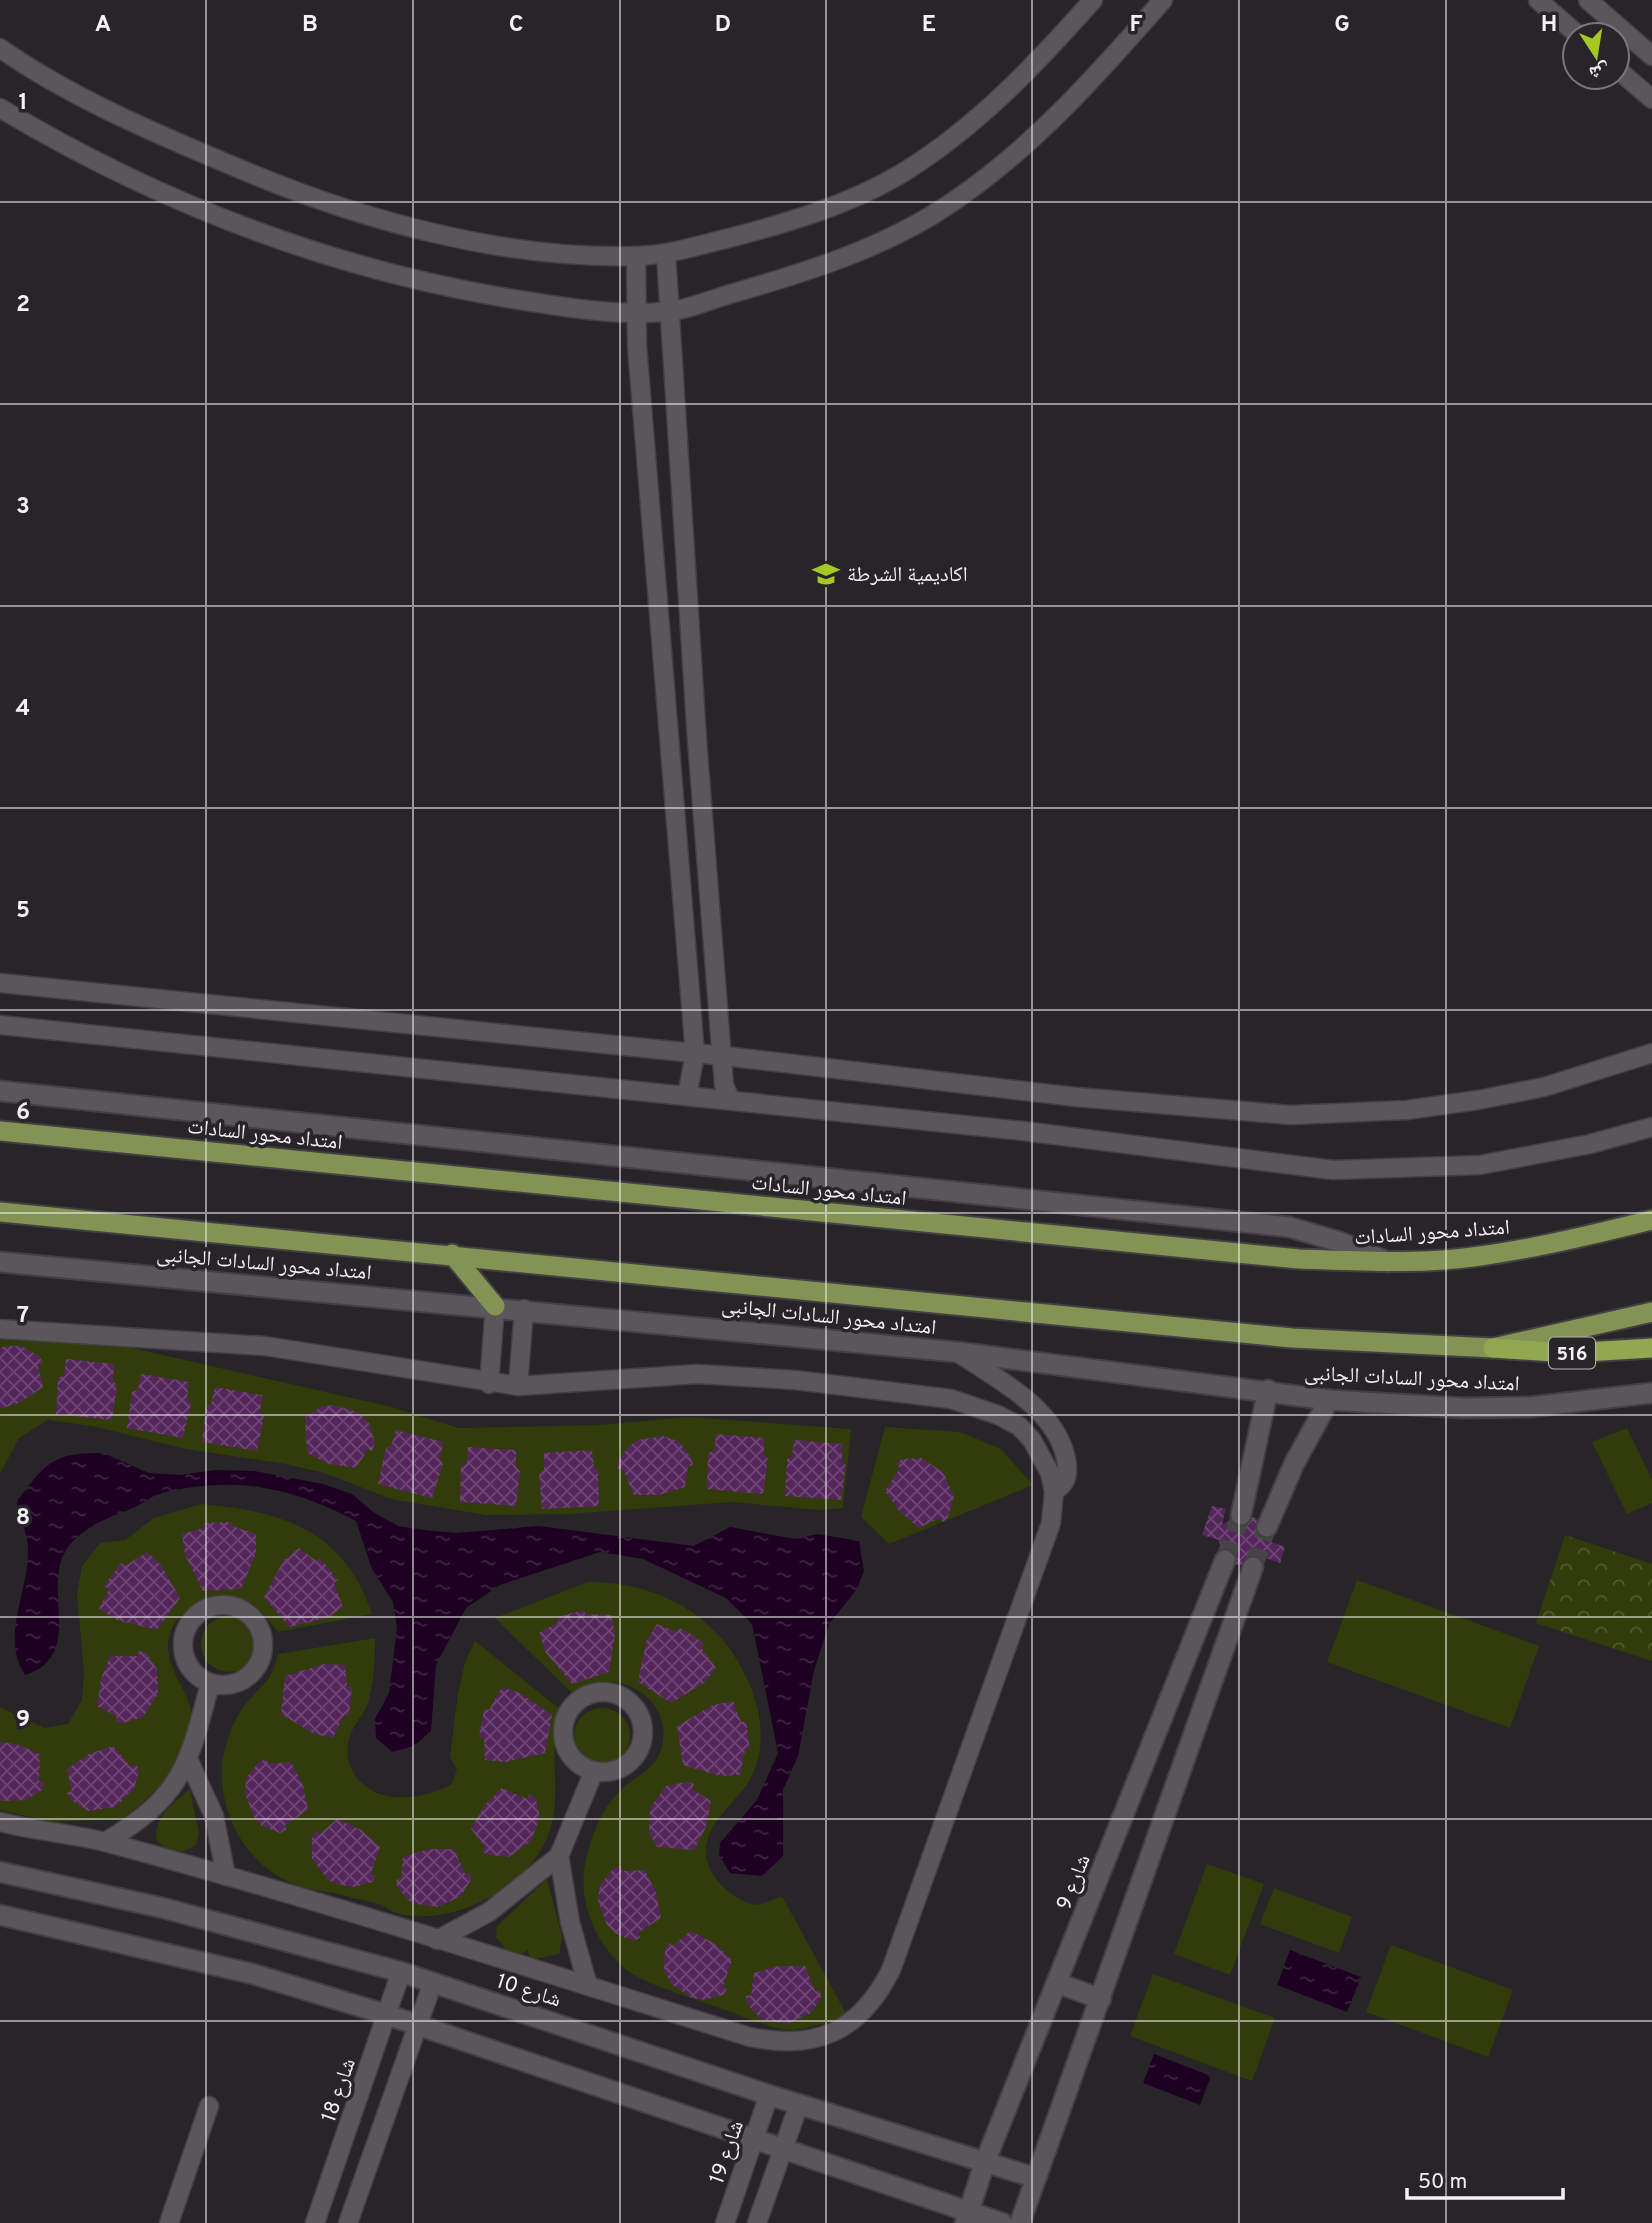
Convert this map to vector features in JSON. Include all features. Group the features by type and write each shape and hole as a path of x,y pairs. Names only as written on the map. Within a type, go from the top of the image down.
{"highway":[{"name":"516","path":"1493,1348 1568,1353 1652,1348"}],"main road":[{"name":"امتداد محور السادات","path":"0,1131 1285,1258 1388,1263 1478,1257 1566,1241 1652,1220"},
{"path":"0,1213 452,1254 1278,1337 1493,1348 1652,1312"},
{"path":"452,1254 495,1306"}],"street":[{"path":"0,48 147,130 301,195 458,239 522,248 636,256 666,254 817,212 902,173 966,128 994,104 1093,0"},
{"path":"0,108 66,148 206,214 274,240 410,279 476,293 637,313 669,312 809,271 908,229 948,205 1037,136 1107,65 1163,0"},
{"path":"1538,0 1562,21"},
{"path":"1588,0 1652,56"},
{"path":"1631,81 1652,99"},
{"path":"666,254 697,740 724,1056 724,1085 730,1099"},
{"path":"636,256 637,346 695,1054 687,1096"},
{"path":"0,983 724,1056 1076,1097 1303,1115 1408,1110 1478,1100 1544,1087 1652,1053"},
{"path":"0,1025 730,1099 1024,1131 1333,1170 1480,1165 1590,1143 1652,1127"},
{"path":"0,1091 1289,1227 1340,1241 1388,1263"},
{"name":"امتداد محور السادات الجانبى","path":"0,1262 495,1306 957,1352 1268,1390 1329,1400 1464,1408 1530,1408 1652,1393"},
{"path":"489,1384 495,1306"},
{"path":"518,1387 524,1309"},
{"path":"0,1329 265,1346 332,1354 489,1384 518,1387 570,1385 653,1375 698,1374 795,1380 951,1399 998,1415 1019,1426 1042,1455 1054,1491 1051,1523 902,1944 878,1994 860,2015 837,2031 816,2039 774,2042 226,1876 105,1842 42,1833 0,1822"},
{"path":"957,1352 1025,1399 1054,1431 1065,1452 1068,1472 1062,1486 1054,1491"},
{"path":"1241,1515 1268,1390"},
{"path":"1267,1527 1294,1464 1329,1400"},
{"name":"شارع 9","path":"967,2217 985,2162 1225,1560"},
{"path":"1020,2223 1253,1567"},
{"path":"230,1606 246,1612 258,1625 263,1641 262,1657 254,1671 241,1681 226,1686 210,1684 195,1675 185,1661 182,1644 186,1627 205,1610 230,1606"},
{"path":"105,1842 154,1808 174,1786 189,1761 210,1684"},
{"path":"605,1692 621,1696 634,1706 642,1721 643,1738 638,1753 626,1765 611,1772 594,1771 579,1764 568,1751 563,1735 565,1718 574,1704 588,1695 605,1692"},
{"path":"189,1761 214,1816 226,1876"},
{"path":"437,1940 514,1895 559,1856 594,1771"},
{"path":"559,1856 570,1922 588,1986"},
{"name":"شارع 10","path":"0,1872 163,1909 401,1972 769,2095 1036,2178"},
{"path":"0,1915 226,1967 388,2015 784,2149 967,2217 1002,2223"},
{"name":"شارع 18","path":"316,2223 401,1972"},
{"path":"348,2223 433,1982"},
{"path":"1057,1983 1101,1999"},
{"name":"شارع 19","path":"724,2223 769,2095"},
{"path":"757,2223 799,2104"},
{"path":"169,2223 209,2106"}],"green space":[{"path":"0,1331 93,1339 387,1406 459,1428 599,1425 689,1417 851,1429 843,1508 819,1510 732,1502 568,1514 486,1515 391,1499 325,1473 286,1464 186,1449 92,1426 48,1420 19,1438 0,1474"},
{"path":"885,1427 960,1432 1001,1449 1033,1485 889,1544 861,1517"},
{"path":"1627,1428 1652,1480 1652,1503 1627,1514 1592,1442"},
{"path":"201,1504 258,1512 283,1519 306,1530 327,1544 345,1562 360,1585 372,1614 278,1632 248,1601 222,1596 196,1604 176,1622 170,1633 168,1646 174,1671 190,1705 192,1731 182,1759 160,1786 124,1819 53,1822 0,1810 0,1707 44,1728 68,1724 82,1700 84,1673 77,1594 82,1566 100,1543 125,1540 154,1518"},
{"path":"1565,1535 1652,1564 1652,1661 1536,1623"},
{"path":"1357,1580 1539,1646 1510,1728 1327,1662"},
{"path":"588,1582 639,1588 685,1607 722,1639 737,1659 756,1703 760,1724 759,1756 745,1787 709,1834 706,1846 708,1865 726,1890 743,1901 759,1904 782,1896 848,2017 791,2030 766,2025 642,1979 623,1967 602,1942 594,1928 585,1898 584,1867 588,1851 599,1822 611,1801 656,1760 663,1742 663,1725 657,1710 647,1697 634,1688 603,1682 587,1685 572,1693 495,1618"},
{"path":"224,1616 234,1616 249,1624 255,1633 255,1655 249,1664 234,1672 224,1672 206,1660 201,1649 201,1639 213,1621"},
{"path":"375,1638 370,1695 367,1707 352,1731 347,1752 357,1779 383,1795 418,1796 451,1785 457,1770 450,1756 458,1694 465,1662 475,1641 561,1710 556,1728 554,1815 541,1850 516,1879 500,1891 463,1909 424,1916 405,1915 379,1904 298,1886 268,1869 255,1857 244,1844 229,1814 222,1780 227,1741 240,1713 273,1671 278,1654"},
{"path":"597,1708 607,1708 622,1716 628,1725 628,1747 622,1756 607,1764 597,1764 579,1752 574,1741 574,1731 586,1713"},
{"path":"190,1789 199,1834 196,1845 182,1852 166,1848 157,1841 158,1825 171,1806"},
{"path":"1207,1864 1264,1884 1230,1975 1174,1954"},
{"path":"547,1879 562,1937 559,1954 530,1960 528,1950 520,1955 509,1953 496,1937 497,1926"},
{"path":"1274,1888 1352,1917 1339,1953 1260,1924"},
{"path":"1391,1945 1513,1990 1488,2057 1366,2012"},
{"path":"1153,1974 1275,2018 1252,2081 1130,2036"}],"water":[{"path":"103,1453 149,1473 180,1475 215,1470 254,1471 323,1484 352,1494 373,1512 398,1526 424,1530 456,1533 539,1526 694,1546 730,1527 795,1539 818,1534 859,1541 864,1571 857,1589 829,1624 814,1671 798,1756 783,1790 783,1856 762,1876 730,1873 719,1855 720,1843 757,1800 778,1753 752,1624 726,1598 643,1559 600,1552 500,1585 466,1608 436,1665 431,1731 414,1746 392,1752 376,1738 375,1719 389,1693 397,1628 393,1602 372,1569 356,1521 309,1500 262,1487 213,1485 188,1488 158,1494 101,1521 83,1532 69,1546 59,1570 58,1639 53,1654 43,1666 25,1675 18,1661 15,1631 27,1567 28,1544 16,1502 51,1463 72,1455"},
{"path":"1290,1950 1361,1977 1347,2012 1277,1985"},
{"path":"1154,2054 1211,2076 1200,2105 1143,2083"}],"building":[{"path":"21,1346 39,1356 43,1363 38,1366 43,1387 21,1402 0,1409 0,1348"},
{"path":"66,1359 114,1364 113,1381 117,1385 112,1420 56,1414 58,1378 64,1375"},
{"path":"141,1374 189,1382 187,1399 191,1403 183,1438 127,1428 132,1392 138,1390"},
{"path":"215,1387 262,1395 260,1412 264,1416 257,1451 202,1442 206,1406 211,1404"},
{"path":"333,1405 358,1412 369,1423 375,1443 372,1451 368,1449 356,1468 329,1464 307,1453 305,1417 321,1407"},
{"path":"396,1430 443,1442 440,1459 443,1464 432,1498 378,1484 386,1448 391,1446"},
{"path":"716,1434 764,1438 764,1455 768,1459 763,1494 707,1489 708,1453 714,1451"},
{"path":"663,1436 678,1441 691,1457 693,1465 688,1466 685,1487 659,1495 634,1495 623,1469 618,1470 617,1463 628,1447 638,1440"},
{"path":"794,1440 842,1444 842,1461 846,1465 841,1500 785,1496 787,1459 792,1456"},
{"path":"468,1447 516,1450 516,1467 520,1471 516,1506 460,1502 461,1466 467,1463"},
{"path":"592,1450 594,1467 598,1470 599,1506 542,1509 539,1473 544,1470 544,1453"},
{"path":"921,1458 943,1472 954,1497 948,1517 943,1522 939,1518 919,1528 899,1511 885,1491 900,1468 896,1464 902,1459"},
{"path":"1212,1506 1226,1509 1222,1523 1224,1524 1235,1517 1248,1515 1262,1521 1271,1542 1285,1547 1280,1563 1265,1558 1253,1567 1231,1564 1221,1554 1219,1540 1202,1535"},
{"path":"232,1522 232,1526 256,1534 256,1553 241,1589 203,1591 185,1555 182,1534 204,1528 203,1523"},
{"path":"299,1548 316,1561 320,1558 338,1580 334,1583 343,1607 327,1618 289,1627 264,1597 283,1561"},
{"path":"147,1552 161,1565 180,1598 157,1630 117,1620 99,1609 109,1589 104,1586 121,1563 125,1566"},
{"path":"584,1610 585,1614 611,1615 615,1634 609,1672 572,1684 546,1653 539,1633 558,1622 557,1617"},
{"path":"657,1624 677,1632 680,1628 693,1635 704,1644 701,1647 716,1668 704,1683 671,1703 638,1682 646,1642"},
{"path":"139,1651 146,1653 157,1669 158,1694 143,1717 123,1723 115,1722 117,1717 97,1706 101,1679 110,1656 138,1656"},
{"path":"324,1664 345,1665 347,1687 352,1687 349,1716 344,1715 333,1738 314,1734 281,1714 285,1676"},
{"path":"502,1687 520,1693 552,1715 545,1753 505,1762 485,1760 484,1737 479,1737 484,1709 489,1710"},
{"path":"733,1701 741,1722 746,1721 750,1749 745,1750 740,1775 720,1776 683,1765 677,1726 713,1705"},
{"path":"0,1742 16,1744 40,1754 39,1781 44,1783 42,1790 26,1800 0,1801"},
{"path":"113,1746 131,1767 136,1764 139,1771 134,1789 115,1807 88,1811 71,1800 67,1793 72,1791 67,1769 89,1754"},
{"path":"267,1759 268,1764 291,1762 303,1785 308,1810 285,1825 287,1830 280,1833 262,1826 254,1817 245,1794 246,1778 259,1762"},
{"path":"686,1782 694,1784 692,1789 711,1801 706,1827 694,1850 657,1847 649,1833 650,1808 666,1786"},
{"path":"502,1788 527,1799 530,1794 536,1799 540,1817 531,1841 509,1857 488,1855 482,1851 485,1847 471,1829 484,1806"},
{"path":"337,1819 361,1830 380,1847 371,1873 376,1876 372,1882 354,1887 341,1885 328,1880 312,1859 312,1838 316,1831 320,1834"},
{"path":"429,1849 454,1849 465,1874 470,1873 471,1880 461,1896 438,1907 411,1903 397,1887 396,1879 401,1879 403,1857"},
{"path":"621,1866 622,1871 645,1870 656,1893 661,1918 638,1933 640,1938 633,1941 615,1933 607,1925 598,1901 600,1885 613,1869"},
{"path":"690,1931 714,1943 732,1960 723,1986 727,1989 723,1995 705,2000 692,1998 671,1984 664,1970 665,1949 669,1943 673,1946"},
{"path":"779,1966 805,1966 815,1991 820,1990 821,1998 811,2013 787,2024 761,2019 747,2004 746,1996 751,1995 754,1973"}],"tunnel":[{"path":"1225,1560 1241,1515"},
{"path":"1253,1567 1267,1527"}],"place":[{"name":"اكاديمية الشرطة","path":"826,574"}]}
